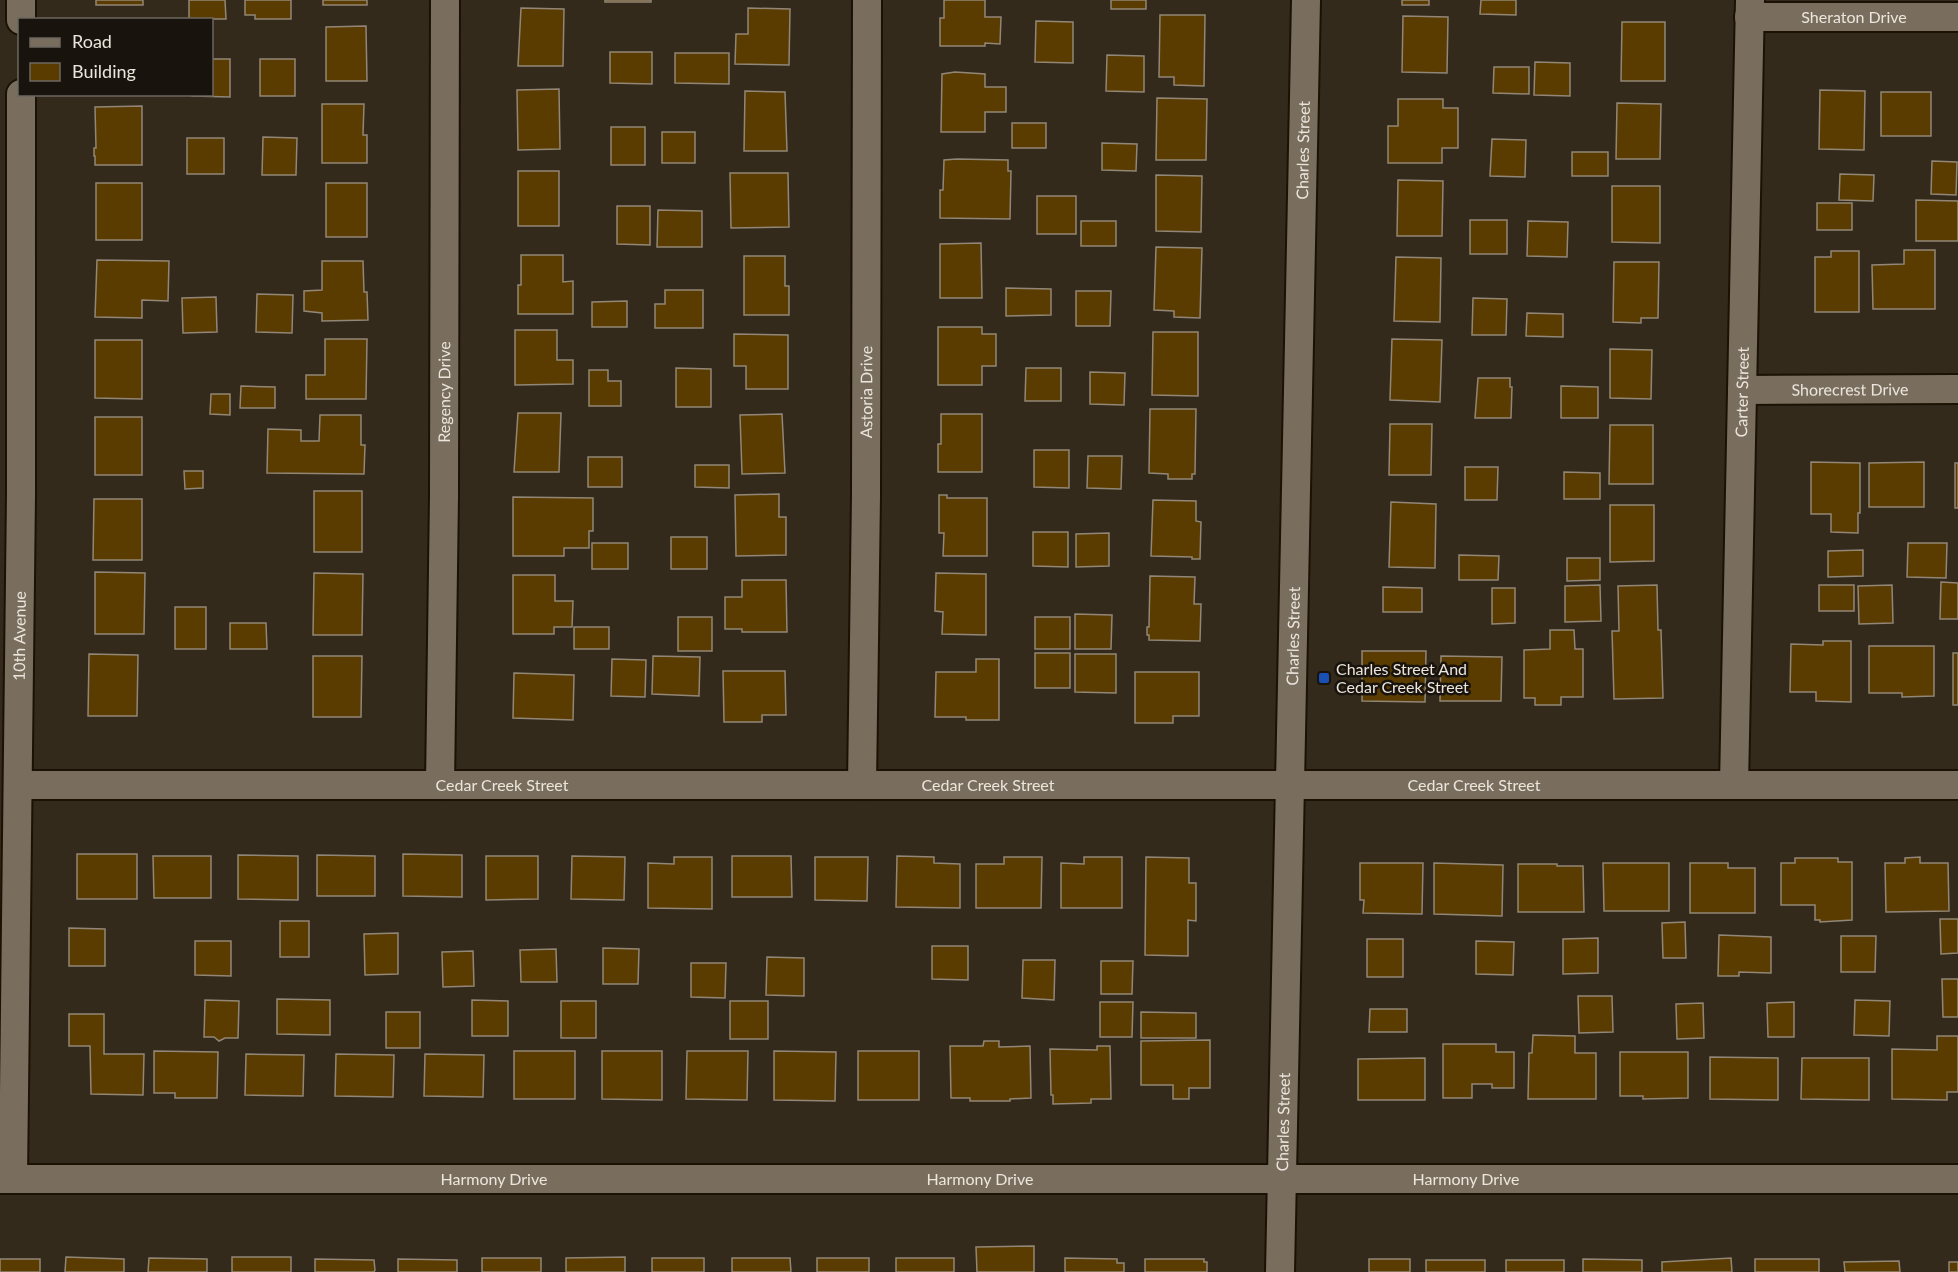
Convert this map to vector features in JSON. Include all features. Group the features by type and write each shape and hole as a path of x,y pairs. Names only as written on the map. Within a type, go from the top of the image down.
{"street":[{"path":"21,0 21,18"},
{"name":"Regency Drive","path":"440,785 444,472 445,0"},
{"name":"Astoria Drive","path":"862,785 866,496 867,0"},
{"name":"Charles Street","path":"1280,1272 1306,0"},
{"name":"Sheraton Drive","path":"1750,9 1958,17"},
{"name":"Carter Street","path":"1734,785 1750,9"},
{"name":"10th Avenue","path":"6,1179 18,785 21,96"},
{"name":"Shorecrest Drive","path":"1742,390 1958,389"},
{"name":"Cedar Creek Street","path":"18,785 1958,785"},
{"name":"Harmony Drive","path":"6,1179 1958,1179"}],"building":[{"path":"96,0 143,0 143,5 96,5"},
{"path":"189,0 225,0 226,19 189,18"},
{"path":"245,0 291,0 291,19 255,19 255,15 245,15"},
{"path":"323,0 367,0 367,5 323,5"},
{"path":"605,0 651,0 651,2 605,2"},
{"path":"944,0 985,0 985,17 1001,17 1000,44 940,46 940,18 944,18"},
{"path":"1111,0 1146,0 1146,9 1111,9"},
{"path":"1402,0 1429,0 1429,5 1402,5"},
{"path":"1481,0 1516,0 1516,15 1480,14"},
{"path":"521,8 564,9 563,66 518,66"},
{"path":"748,8 790,9 789,65 735,64 736,34 748,34"},
{"path":"1160,15 1205,15 1204,86 1174,85 1174,77 1159,77"},
{"path":"1403,16 1448,17 1447,73 1402,72"},
{"path":"1036,21 1073,22 1073,63 1035,62"},
{"path":"1622,22 1665,22 1665,81 1621,81"},
{"path":"366,26 367,81 326,81 326,27"},
{"path":"610,52 652,52 652,84 610,83"},
{"path":"675,53 729,53 729,84 675,83"},
{"path":"1107,55 1144,56 1144,92 1106,91"},
{"path":"213,59 230,59 230,97 192,96 213,96"},
{"path":"260,59 295,59 295,96 260,96"},
{"path":"1535,62 1570,63 1570,96 1534,95"},
{"path":"1494,67 1529,67 1529,94 1493,93"},
{"path":"955,72 985,74 985,87 1006,87 1006,112 985,112 985,132 941,132 942,74"},
{"path":"559,89 560,149 518,150 517,90"},
{"path":"1820,90 1865,91 1864,150 1819,149"},
{"path":"745,91 785,92 787,151 744,151"},
{"path":"1881,92 1931,92 1931,136 1881,136"},
{"path":"1157,98 1207,99 1206,160 1156,160"},
{"path":"1398,99 1443,99 1443,108 1458,108 1458,148 1442,148 1442,163 1388,163 1388,126 1398,126"},
{"path":"1617,103 1661,104 1660,159 1616,159"},
{"path":"322,104 364,104 363,135 367,135 367,163 322,163"},
{"path":"142,106 142,165 95,165 95,107"},
{"path":"1012,123 1046,123 1046,148 1012,148"},
{"path":"611,127 645,127 645,165 611,165"},
{"path":"662,132 695,132 695,163 662,163"},
{"path":"263,137 297,138 296,175 262,175"},
{"path":"187,138 224,138 224,174 187,174"},
{"path":"1492,139 1526,140 1525,177 1490,176"},
{"path":"1102,143 1137,144 1136,171 1102,170"},
{"path":"1572,152 1608,152 1608,176 1572,176"},
{"path":"944,160 1008,160 1008,171 1011,171 1010,219 940,218 940,190 943,190"},
{"path":"1932,161 1957,162 1956,195 1931,194"},
{"path":"518,171 559,171 559,226 518,226"},
{"path":"730,173 788,173 789,227 731,228"},
{"path":"1840,174 1874,175 1873,201 1839,200"},
{"path":"1156,175 1202,176 1201,232 1156,231"},
{"path":"1398,180 1443,181 1442,236 1397,236"},
{"path":"96,183 142,183 142,240 96,240"},
{"path":"326,183 367,183 367,237 326,237"},
{"path":"1612,186 1660,186 1660,243 1612,242"},
{"path":"1037,196 1076,196 1076,234 1037,234"},
{"path":"1916,200 1958,201 1958,241 1916,241"},
{"path":"1817,203 1852,203 1852,230 1817,230"},
{"path":"617,206 650,206 650,245 617,244"},
{"path":"658,210 702,211 702,247 657,247"},
{"path":"1470,220 1507,220 1507,254 1470,254"},
{"path":"1081,221 1116,221 1116,246 1081,246"},
{"path":"1528,221 1568,222 1567,257 1527,256"},
{"path":"981,243 982,298 940,298 940,244"},
{"path":"1156,247 1202,248 1200,318 1174,317 1174,311 1154,310"},
{"path":"1904,250 1935,250 1935,309 1873,309 1872,265 1904,264"},
{"path":"1831,251 1859,251 1859,312 1815,312 1815,257 1831,257"},
{"path":"521,255 563,255 563,282 573,281 573,314 518,314"},
{"path":"744,256 785,256 785,286 789,286 789,315 744,315"},
{"path":"1396,257 1441,258 1440,322 1394,321"},
{"path":"97,260 169,261 168,301 142,300 142,318 95,317"},
{"path":"322,261 363,261 368,320 322,321 322,313 304,311 304,291 322,290"},
{"path":"1614,262 1659,262 1658,318 1641,318 1641,323 1613,322"},
{"path":"1006,288 1051,289 1051,315 1006,316"},
{"path":"665,290 703,290 703,328 655,328 655,304 665,304"},
{"path":"1076,291 1111,291 1110,326 1076,326"},
{"path":"257,294 293,295 292,333 256,332"},
{"path":"216,297 217,332 183,333 182,298"},
{"path":"1473,298 1507,299 1506,335 1472,335"},
{"path":"627,301 627,327 592,327 592,302"},
{"path":"1527,313 1563,314 1563,337 1526,336"},
{"path":"938,327 982,327 982,334 996,334 996,366 982,366 982,385 938,385"},
{"path":"515,330 557,330 557,360 573,360 573,384 515,385"},
{"path":"1153,332 1198,332 1198,396 1152,395"},
{"path":"734,334 788,335 788,389 746,389 746,366 734,366"},
{"path":"325,339 367,339 366,399 306,399 306,375 325,375"},
{"path":"1392,339 1442,340 1440,402 1390,400"},
{"path":"95,340 142,340 142,399 95,398"},
{"path":"1610,349 1652,350 1651,399 1610,398"},
{"path":"676,368 711,369 711,407 676,407"},
{"path":"1026,368 1061,368 1061,401 1025,401"},
{"path":"589,370 608,370 608,381 621,381 621,406 589,406"},
{"path":"1090,372 1125,373 1124,405 1090,404"},
{"path":"1478,378 1510,378 1511,418 1475,418"},
{"path":"241,386 275,387 275,408 240,408"},
{"path":"1561,386 1598,387 1598,418 1561,418"},
{"path":"211,394 230,394 230,415 210,414"},
{"path":"1150,409 1196,409 1195,474 1192,474 1192,479 1168,479 1168,474 1149,473"},
{"path":"518,413 561,413 559,472 514,472"},
{"path":"782,414 785,473 742,474 740,415"},
{"path":"941,414 982,414 982,472 938,472"},
{"path":"320,415 361,415 361,445 365,445 364,474 267,473 268,429 301,430 301,441 319,441"},
{"path":"95,417 142,417 142,475 95,475"},
{"path":"1390,424 1432,424 1431,475 1389,475"},
{"path":"1610,425 1653,425 1653,484 1609,484"},
{"path":"1034,450 1069,450 1069,488 1034,487"},
{"path":"1088,456 1122,456 1121,489 1087,488"},
{"path":"588,457 622,457 622,487 588,487"},
{"path":"1811,462 1860,463 1858,533 1831,532 1831,514 1811,514"},
{"path":"1924,462 1924,507 1869,507 1869,463"},
{"path":"1955,463 1958,463 1958,508 1955,508"},
{"path":"695,465 729,465 729,488 695,487"},
{"path":"1465,467 1498,467 1497,500 1465,500"},
{"path":"184,471 203,471 203,488 185,489"},
{"path":"1564,472 1600,473 1600,499 1564,499"},
{"path":"314,491 362,491 362,552 314,552"},
{"path":"779,494 779,517 786,517 786,555 736,556 735,495"},
{"path":"939,495 947,495 947,498 987,498 987,556 943,556 944,533 939,533"},
{"path":"513,497 593,498 593,531 589,531 589,548 564,548 564,556 513,556"},
{"path":"94,499 142,499 142,560 93,560"},
{"path":"1153,500 1196,501 1196,521 1201,522 1200,559 1151,556"},
{"path":"1391,502 1436,504 1435,568 1389,567"},
{"path":"1610,505 1654,505 1654,561 1610,562"},
{"path":"1033,532 1068,532 1068,567 1033,566"},
{"path":"1109,533 1109,566 1076,567 1076,534"},
{"path":"671,537 707,537 707,569 671,569"},
{"path":"592,543 628,543 628,569 592,569"},
{"path":"1908,543 1947,543 1946,578 1907,577"},
{"path":"1863,550 1863,576 1828,577 1828,551"},
{"path":"1459,555 1499,556 1498,580 1459,580"},
{"path":"1567,558 1600,558 1600,580 1567,581"},
{"path":"95,572 145,573 144,634 95,634"},
{"path":"314,573 363,574 362,635 313,635"},
{"path":"936,573 986,574 986,635 942,634 943,612 935,611"},
{"path":"513,575 555,575 555,601 573,601 572,627 554,627 554,634 513,634"},
{"path":"1150,576 1195,577 1194,604 1201,604 1200,641 1149,640 1147,627 1149,627"},
{"path":"742,580 786,580 787,632 742,632 742,629 725,629 725,597 742,597"},
{"path":"1941,582 1958,583 1958,619 1940,619"},
{"path":"1600,585 1601,621 1565,622 1565,586"},
{"path":"1657,585 1663,698 1614,699 1612,631 1619,631 1618,586"},
{"path":"1819,585 1854,585 1854,611 1819,611"},
{"path":"1892,585 1893,623 1859,624 1858,586"},
{"path":"1383,587 1422,588 1422,612 1383,612"},
{"path":"1492,588 1515,588 1515,623 1492,624"},
{"path":"175,607 206,607 206,649 175,649"},
{"path":"1075,614 1112,615 1111,649 1075,649"},
{"path":"678,617 712,617 712,651 678,651"},
{"path":"1035,617 1070,617 1070,649 1035,649"},
{"path":"230,623 266,623 267,649 230,649"},
{"path":"574,627 609,627 609,649 574,649"},
{"path":"1550,630 1574,630 1575,649 1583,649 1583,697 1561,697 1561,705 1535,705 1535,698 1524,698 1524,650 1550,649"},
{"path":"1823,641 1851,641 1851,702 1816,701 1816,692 1790,692 1791,644 1823,645"},
{"path":"1869,646 1934,646 1934,696 1902,697 1902,693 1869,693"},
{"path":"1362,651 1426,651 1425,702 1362,701"},
{"path":"1035,653 1070,653 1070,688 1035,688"},
{"path":"1953,653 1958,653 1958,705 1953,705"},
{"path":"89,654 138,655 137,716 88,716"},
{"path":"1075,654 1116,654 1116,693 1075,692"},
{"path":"313,656 362,656 361,717 313,717"},
{"path":"653,656 700,657 699,696 652,694"},
{"path":"1441,656 1502,657 1501,701 1440,701"},
{"path":"612,659 646,660 645,697 611,696"},
{"path":"976,659 999,659 999,720 935,717 936,672 976,672"},
{"path":"723,671 785,671 786,715 762,715 762,722 724,722"},
{"path":"1135,672 1199,672 1199,716 1173,716 1173,723 1135,723"},
{"path":"514,673 574,675 573,720 513,718"},
{"path":"77,854 137,854 137,899 77,899"},
{"path":"403,854 462,855 462,897 403,896"},
{"path":"238,855 298,856 298,900 238,899"},
{"path":"317,855 375,856 375,896 317,896"},
{"path":"153,856 211,856 211,898 154,898"},
{"path":"486,856 538,856 538,899 486,900"},
{"path":"572,856 625,857 624,900 571,899"},
{"path":"732,856 791,856 792,897 732,897"},
{"path":"897,856 934,857 934,863 960,864 960,908 896,907"},
{"path":"674,857 712,857 712,909 648,908 648,863 674,864"},
{"path":"815,857 868,857 867,901 815,900"},
{"path":"1004,857 1042,857 1041,908 976,908 976,864 1004,864"},
{"path":"1084,857 1122,857 1122,908 1061,908 1061,863 1084,864"},
{"path":"1146,857 1189,858 1189,883 1196,883 1196,921 1188,920 1188,956 1145,955"},
{"path":"1920,857 1920,863 1948,863 1949,911 1886,912 1885,863 1905,863 1905,858"},
{"path":"1795,858 1838,858 1838,862 1852,862 1852,920 1820,922 1820,920 1815,920 1815,905 1781,905 1781,863 1795,863"},
{"path":"1360,863 1423,863 1422,914 1363,913 1364,900 1360,900"},
{"path":"1434,863 1503,865 1502,916 1434,914"},
{"path":"1603,863 1669,863 1669,911 1604,911"},
{"path":"1690,863 1728,863 1728,868 1755,868 1755,913 1690,913"},
{"path":"1518,864 1583,866 1584,912 1518,912"},
{"path":"1940,919 1958,919 1958,953 1941,954"},
{"path":"280,921 309,921 309,957 280,957"},
{"path":"1685,922 1686,958 1663,958 1662,923"},
{"path":"69,928 105,929 105,966 69,966"},
{"path":"398,933 398,974 365,975 364,934"},
{"path":"1719,935 1771,937 1771,973 1739,972 1739,976 1718,976"},
{"path":"1841,936 1876,936 1875,972 1841,972"},
{"path":"1598,938 1598,973 1563,974 1563,939"},
{"path":"1367,939 1403,939 1403,977 1367,977"},
{"path":"195,941 231,941 231,976 195,975"},
{"path":"1476,941 1514,942 1513,975 1476,974"},
{"path":"932,946 968,946 968,980 932,979"},
{"path":"603,948 639,949 638,984 603,984"},
{"path":"556,949 557,982 521,982 520,950"},
{"path":"473,951 474,986 443,987 442,952"},
{"path":"767,957 804,958 804,996 766,995"},
{"path":"1023,960 1055,960 1054,1000 1022,998"},
{"path":"1101,961 1133,961 1132,994 1101,994"},
{"path":"691,963 726,963 725,998 691,997"},
{"path":"1942,979 1958,979 1958,1017 1943,1017"},
{"path":"1578,996 1612,996 1613,1032 1579,1033"},
{"path":"277,999 330,1000 330,1035 277,1034"},
{"path":"205,1000 239,1001 238,1038 225,1038 219,1041 214,1037 204,1037"},
{"path":"472,1000 508,1001 508,1036 472,1036"},
{"path":"1855,1000 1890,1001 1889,1036 1854,1035"},
{"path":"561,1001 596,1001 596,1038 561,1038"},
{"path":"730,1001 768,1001 768,1039 730,1039"},
{"path":"1100,1002 1133,1002 1132,1037 1100,1037"},
{"path":"1794,1002 1794,1037 1768,1037 1767,1003"},
{"path":"1703,1003 1704,1038 1677,1039 1676,1004"},
{"path":"1370,1009 1407,1009 1407,1032 1369,1032"},
{"path":"386,1012 420,1012 420,1048 386,1048"},
{"path":"1141,1012 1196,1013 1196,1038 1141,1038"},
{"path":"69,1014 104,1014 104,1054 144,1054 143,1095 91,1094 90,1046 69,1046"},
{"path":"1533,1035 1575,1036 1575,1053 1596,1053 1596,1099 1528,1099 1529,1053 1532,1053"},
{"path":"1937,1036 1958,1036 1958,1092 1947,1092 1947,1100 1892,1099 1892,1049 1937,1050"},
{"path":"1210,1040 1210,1088 1189,1088 1189,1099 1173,1099 1173,1085 1141,1085 1141,1041"},
{"path":"984,1041 999,1041 999,1047 1030,1046 1031,1098 1010,1099 1010,1101 970,1101 970,1098 951,1098 950,1046 983,1046"},
{"path":"1443,1044 1496,1044 1496,1052 1514,1052 1514,1088 1492,1088 1492,1084 1472,1084 1472,1098 1443,1098"},
{"path":"1097,1046 1110,1046 1111,1099 1091,1099 1091,1103 1053,1104 1050,1049 1097,1050"},
{"path":"154,1051 218,1052 217,1098 175,1098 175,1093 154,1093"},
{"path":"514,1051 575,1051 575,1099 514,1099"},
{"path":"602,1051 662,1051 662,1100 602,1099"},
{"path":"687,1051 748,1051 747,1100 686,1099"},
{"path":"774,1051 836,1052 835,1101 774,1100"},
{"path":"858,1051 919,1051 919,1100 858,1100"},
{"path":"1620,1052 1688,1052 1688,1098 1643,1099 1643,1096 1620,1096"},
{"path":"246,1054 304,1055 303,1096 245,1095"},
{"path":"336,1054 394,1055 393,1097 335,1096"},
{"path":"425,1054 484,1055 483,1097 424,1096"},
{"path":"1710,1057 1778,1058 1778,1100 1710,1099"},
{"path":"1425,1058 1425,1100 1358,1100 1358,1059"},
{"path":"1802,1058 1869,1058 1869,1100 1801,1099"},
{"path":"1034,1246 1034,1272 977,1272 976,1247"},
{"path":"66,1257 124,1259 124,1272 65,1272"},
{"path":"232,1257 291,1257 291,1272 232,1272"},
{"path":"625,1257 625,1272 566,1272 566,1258"},
{"path":"149,1258 207,1259 207,1272 148,1272"},
{"path":"482,1258 541,1258 541,1272 482,1272"},
{"path":"652,1258 704,1258 704,1272 652,1272"},
{"path":"732,1258 790,1258 791,1272 732,1272"},
{"path":"817,1258 869,1258 869,1272 817,1272"},
{"path":"896,1258 954,1258 954,1272 896,1272"},
{"path":"1065,1258 1117,1259 1117,1263 1124,1263 1124,1272 1065,1272"},
{"path":"1731,1258 1732,1272 1662,1272 1662,1262"},
{"path":"0,1259 40,1259 40,1272 0,1272"},
{"path":"315,1259 374,1260 375,1270 374,1272 315,1272"},
{"path":"398,1259 457,1260 457,1272 398,1272"},
{"path":"1145,1259 1204,1259 1204,1262 1207,1262 1207,1272 1145,1272"},
{"path":"1369,1259 1410,1259 1410,1272 1369,1272"},
{"path":"1583,1259 1642,1260 1642,1272 1583,1272"},
{"path":"1755,1259 1819,1259 1819,1272 1755,1272"},
{"path":"1426,1260 1485,1260 1485,1272 1426,1272"},
{"path":"1506,1260 1564,1260 1564,1272 1506,1272"},
{"path":"1899,1261 1900,1272 1845,1272 1844,1262"},
{"path":"1949,1262 1958,1262 1958,1272 1949,1272"}],"place":[{"name":"Charles Street And Cedar Creek Street","path":"1324,678"}]}
